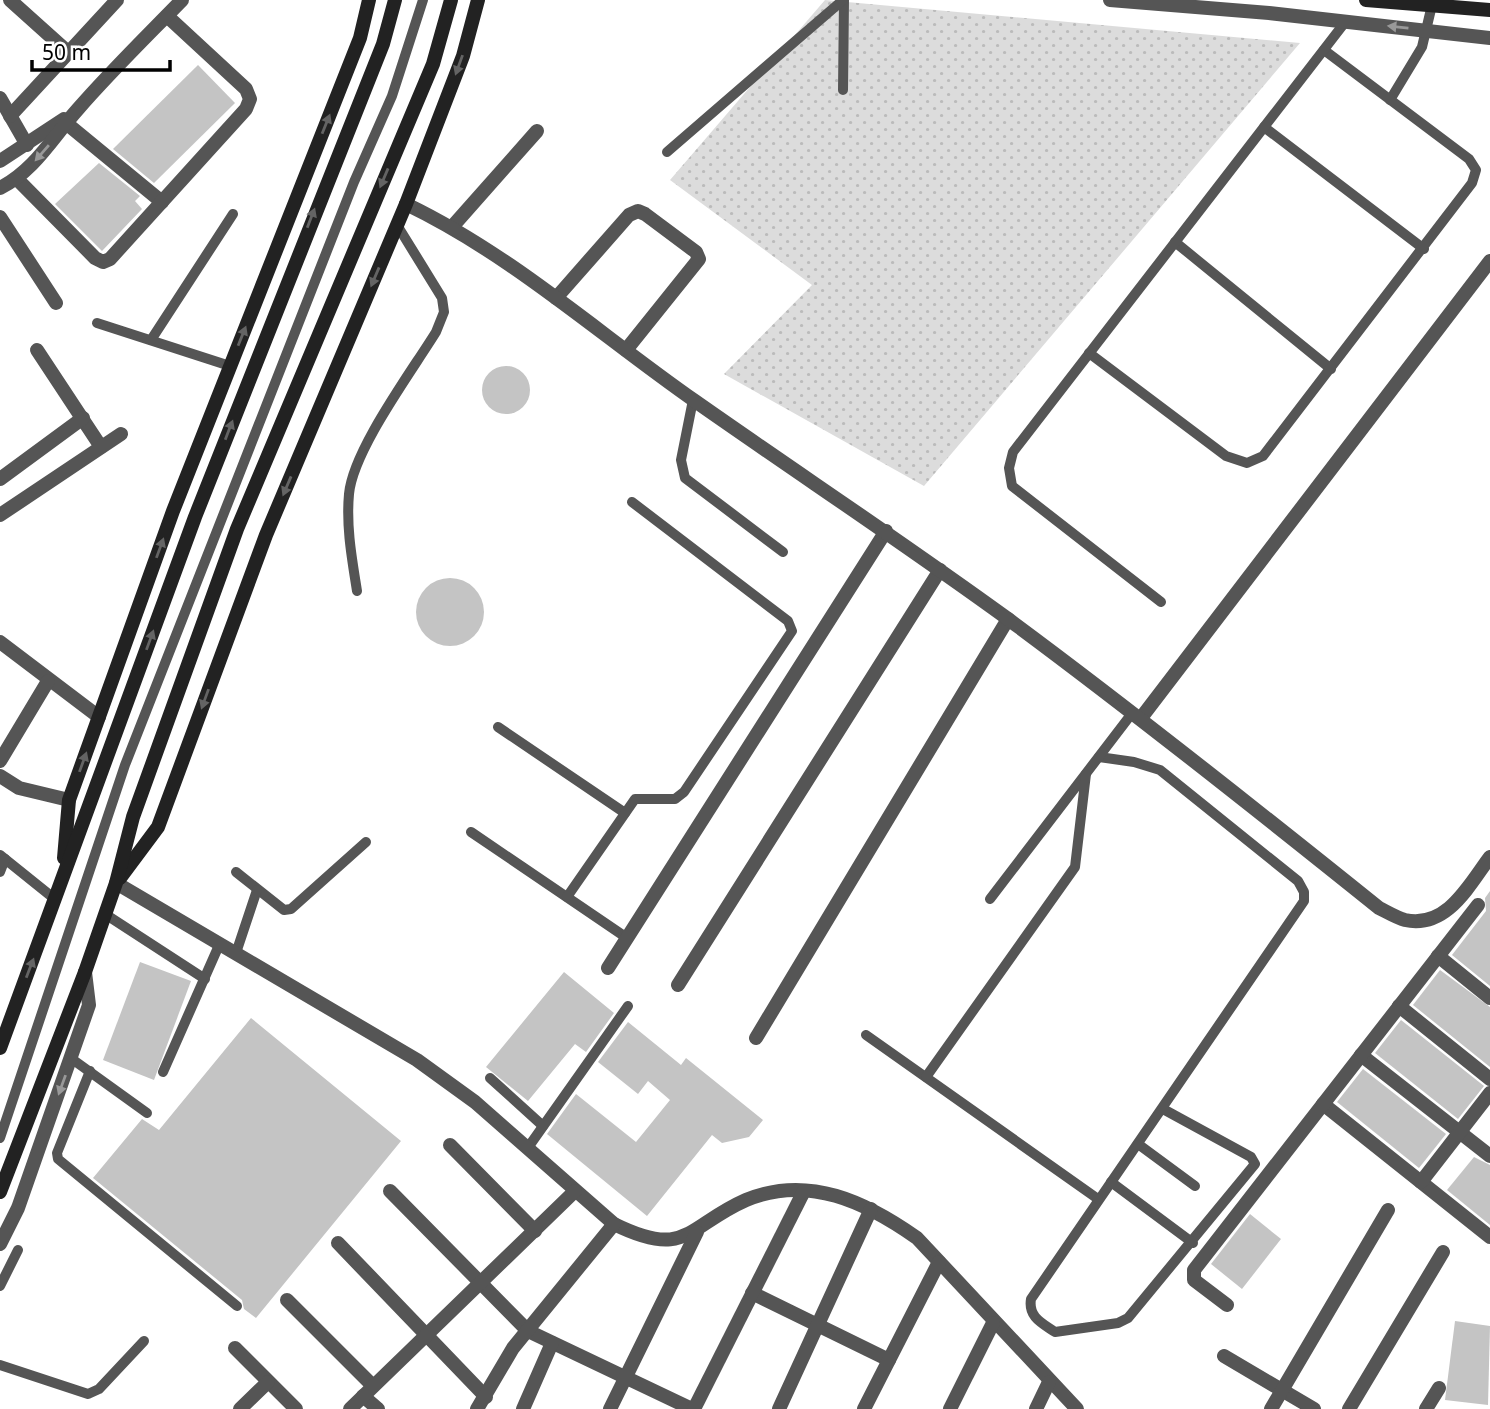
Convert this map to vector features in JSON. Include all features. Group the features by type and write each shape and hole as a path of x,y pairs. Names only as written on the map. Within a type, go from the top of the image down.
{"main road":[{"path":"63,877 69,800 173,511 360,38 369,0"},
{"path":"0,1048 195,517 325,182 383,44 395,0"},
{"path":"0,1192 85,972 116,883 133,817 237,529 433,64 451,0"},
{"path":"116,883 158,827 266,534 406,204 463,56 478,0"},
{"path":"1366,0 1490,10"}],"street":[{"path":"0,9 9,0 69,53"},
{"path":"0,188 17,179 42,156 77,110 182,0"},
{"path":"1110,0 1346,21 1490,38"},
{"path":"10,116 69,53 111,2"},
{"path":"17,179 95,258 103,262 110,259 246,109 250,99 246,89 167,16"},
{"path":"1,100 27,145"},
{"path":"0,161 77,110"},
{"path":"66,123 162,202"},
{"path":"452,227 537,131"},
{"path":"406,204 452,227 507,261 693,400 886,531 1008,619 1137,715 1380,908 1405,920 1431,919 1452,908 1490,858"},
{"path":"556,298 629,215 638,211 645,214 696,252 699,258 626,350"},
{"path":"0,217 56,303"},
{"path":"1137,715 1490,261"},
{"path":"37,350 101,447"},
{"path":"1,476 83,418"},
{"path":"0,514 121,434"},
{"path":"608,968 886,531"},
{"path":"677,985 940,570"},
{"path":"756,1038 1008,619"},
{"path":"0,642 48,681 99,717"},
{"path":"0,761 48,681"},
{"path":"0,776 19,788 69,800"},
{"path":"116,883 417,1060 475,1102 614,1224 640,1237 659,1240 697,1232 747,1200 780,1191 821,1191 871,1209 916,1238 993,1323 1077,1409"},
{"path":"1463,893 1490,915"},
{"path":"1227,1306 1194,1280 1194,1270 1478,905"},
{"path":"1438,956 1490,998"},
{"path":"7,1245 89,1005 85,972"},
{"path":"1399,1006 1490,1079"},
{"path":"1361,1055 1490,1156"},
{"path":"1421,1182 1490,1093"},
{"path":"1323,1104 1490,1237"},
{"path":"450,1145 534,1231"},
{"path":"390,1191 528,1331 693,1409 804,1191"},
{"path":"350,1409 575,1191"},
{"path":"779,1409 871,1209"},
{"path":"1271,1409 1388,1210"},
{"path":"338,1243 426,1336 482,1403 498,1371 614,1224"},
{"path":"610,1409 697,1232"},
{"path":"1349,1409 1443,1252"},
{"path":"864,1409 939,1262"},
{"path":"752,1293 889,1360"},
{"path":"287,1300 368,1391 378,1409"},
{"path":"950,1409 993,1323"},
{"path":"529,1407 552,1343"},
{"path":"235,1348 296,1409"},
{"path":"1224,1356 1314,1409"},
{"path":"240,1409 268,1382"},
{"path":"1036,1409 1049,1382"},
{"path":"1426,1409 1439,1388"}],"lane":[{"path":"0,1138 125,765 354,182 392,96 423,0"},
{"path":"843,90 844,0"},
{"path":"667,152 844,0"},
{"path":"1390,100 1422,47 1428,31 1432,5"},
{"path":"1161,602 1012,486 1009,468 1013,452 1346,21"},
{"path":"1090,353 1226,456 1247,463 1263,456 1331,369 1465,194 1476,170 1469,159 1324,50"},
{"path":"1264,127 1423,249"},
{"path":"151,340 233,214"},
{"path":"357,591 348,535 349,491 362,458 436,332 444,312 442,298 397,225"},
{"path":"1175,242 1331,369"},
{"path":"97,323 230,366"},
{"path":"693,400 681,460 685,478 783,552"},
{"path":"567,897 635,799 675,799 684,792 792,631 788,621 632,502"},
{"path":"990,899 1099,757 1137,715"},
{"path":"498,727 625,813"},
{"path":"1099,757 1134,762 1160,770 1298,881 1304,892 1298,909 1031,1299 1029,1308 1034,1317 1055,1332 1118,1323 1128,1318 1255,1164 1251,1157 1163,1109"},
{"path":"926,1077 1075,867 1086,774"},
{"path":"471,832 627,938"},
{"path":"236,872 284,910 291,909 366,842"},
{"path":"0,873 3,857 56,900"},
{"path":"236,953 257,890"},
{"path":"105,914 205,979"},
{"path":"163,1072 220,943"},
{"path":"527,1149 628,1006"},
{"path":"866,1035 1098,1199"},
{"path":"72,1059 147,1113"},
{"path":"90,1071 57,1153 58,1159 237,1306"},
{"path":"490,1078 543,1126"},
{"path":"1138,1144 1195,1186"},
{"path":"1111,1182 1193,1242"},
{"path":"0,1286 7,1245"},
{"path":"0,1365 88,1394 99,1389 144,1341"}],"shaded area":[{"path":"825,0 1300,43 924,486 724,374 812,285 670,180"}],"building":[{"path":"198,65 235,103 154,183 113,149"},
{"path":"99,163 140,196 135,201 142,209 102,251 55,204"},
{"path":"506,366 523,373 530,390 523,407 506,414 489,407 482,390 489,373"},
{"path":"450,578 463,581 474,588 481,599 484,612 481,625 474,636 463,643 450,646 437,643 426,636 419,625 416,612 419,599 426,588 437,581"},
{"path":"1490,891 1490,986 1452,955 1486,911 1485,898"},
{"path":"140,962 191,981 154,1080 103,1060"},
{"path":"1440,970 1490,1007 1490,1067 1413,1005"},
{"path":"564,972 614,1013 586,1052 575,1044 528,1101 486,1067"},
{"path":"251,1018 401,1141 256,1318 244,1309 242,1300 93,1178 142,1119 159,1130"},
{"path":"1401,1020 1484,1086 1458,1119 1375,1053"},
{"path":"628,1022 681,1065 686,1058 763,1120 749,1137 722,1143 712,1135 647,1216 547,1134 576,1094 636,1142 670,1100 648,1081 638,1094 598,1062"},
{"path":"1363,1069 1446,1134 1419,1168 1337,1102"},
{"path":"1474,1157 1490,1165 1490,1225 1447,1190"},
{"path":"1250,1214 1281,1239 1242,1289 1211,1264"},
{"path":"1455,1321 1490,1326 1488,1405 1445,1400"}]}
